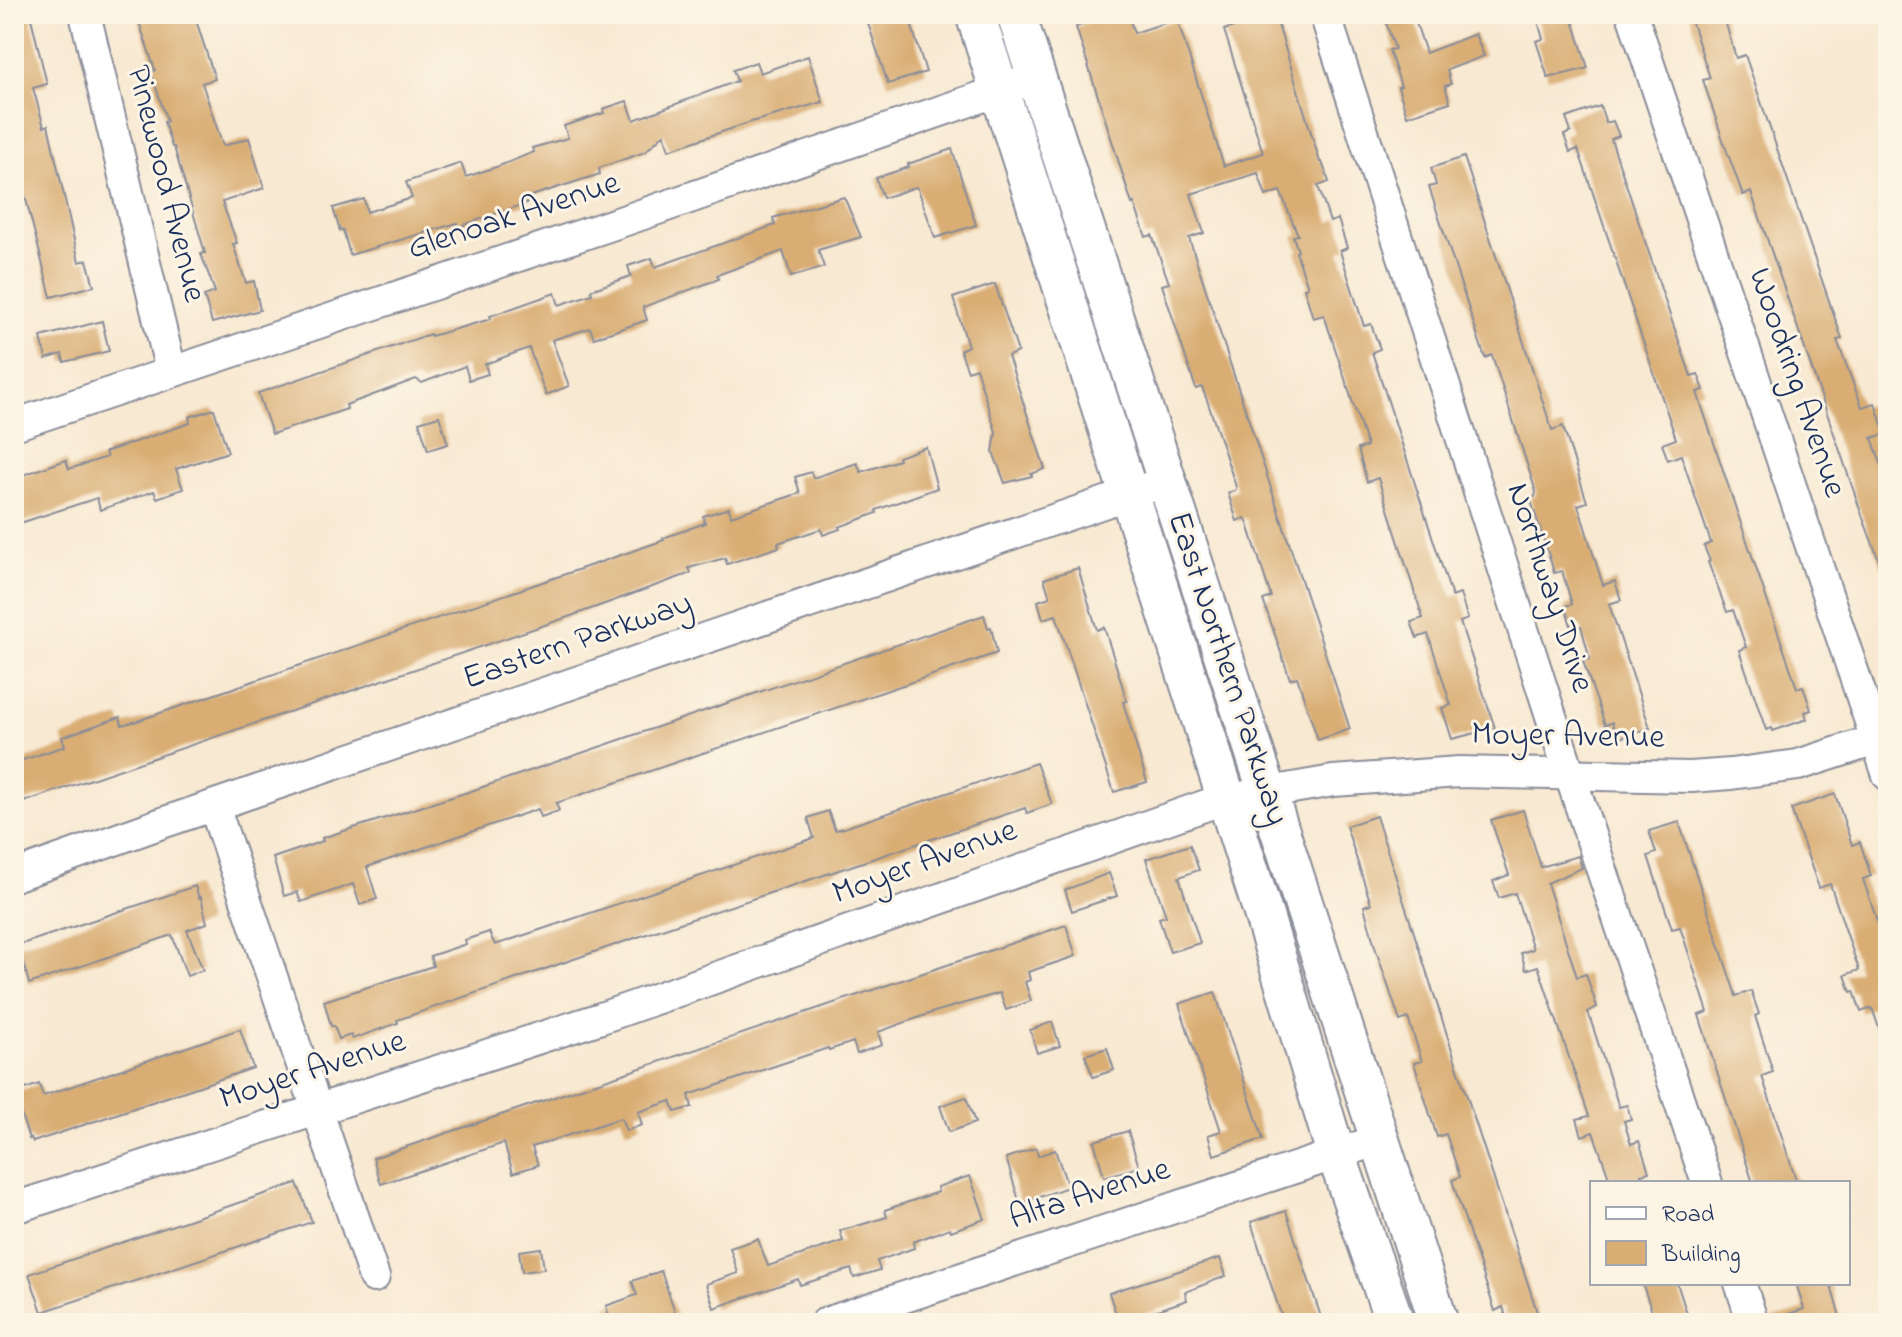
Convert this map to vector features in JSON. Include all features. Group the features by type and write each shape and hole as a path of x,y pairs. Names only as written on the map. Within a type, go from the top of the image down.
{"main road":[{"name":"East Northern Parkway","path":"975,14 1227,800 1336,1154 1395,1323"},
{"name":"East Northern Parkway","path":"1016,14 1439,1323"}],"street":[{"name":"Pinewood Avenue","path":"85,14 171,371"},
{"name":"Northway Drive","path":"1325,14 1570,775 1706,1181"},
{"name":"Woodring Avenue","path":"1632,14 1882,739 1888,775"},
{"name":"Glenoak Avenue","path":"14,425 623,221 1036,78"},
{"name":"Eastern Parkway","path":"14,876 1167,482"},
{"name":"Moyer Avenue","path":"14,1208 601,1018 1185,812 1227,800 1333,781 1420,774 1511,772 1691,777 1731,774 1798,765 1882,739"},
{"path":"214,806 374,1277"},
{"name":"Alta Avenue","path":"826,1323 1379,1140"},
{"path":"1741,1285 1753,1323"}],"building":[{"path":"14,14 30,14 47,84 33,88 44,127 48,125 79,262 87,260 94,286 51,297 20,176 17,177 14,164"},
{"path":"162,14 194,14 215,79 202,83 223,146 249,138 264,188 222,202 237,243 233,244 246,283 254,281 260,310 212,323 204,296 215,292 201,254 205,253 164,122 167,121 151,72 155,70 139,22"},
{"path":"865,14 908,14 926,72 888,84"},
{"path":"1110,14 1128,14 1134,33 1177,19 1224,166 1263,153 1224,30 1255,20 1256,24 1276,18 1320,162 1329,182 1318,186 1330,222 1338,219 1347,248 1340,251 1364,326 1371,324 1380,349 1372,352 1452,597 1460,594 1468,619 1460,622 1495,728 1452,739 1442,708 1451,705 1428,634 1417,638 1411,622 1423,618 1378,478 1367,482 1358,449 1367,446 1324,315 1313,318 1304,288 1308,287 1293,236 1298,235 1280,191 1266,196 1258,173 1191,194 1204,233 1189,238 1350,729 1318,740 1297,677 1290,679 1263,600 1271,597 1247,521 1245,518 1237,521 1228,493 1236,487 1202,387 1196,389 1162,285 1169,283 1152,235 1146,237 1132,204 1076,27"},
{"path":"1383,14 1413,14 1426,53 1475,34 1484,56 1447,70 1451,84 1445,86 1450,102 1407,116 1389,50 1395,49"},
{"path":"1536,14 1571,14 1588,68 1548,78 1536,41 1543,39"},
{"path":"1689,14 1723,14 1736,58 1745,55 1842,339 1837,340 1862,407 1875,403 1885,434 1872,438 1888,483 1888,579 1863,518 1751,192 1743,195 1725,146 1703,80 1710,78"},
{"path":"808,56 823,102 669,150 664,134 645,152 599,168 600,174 525,198 527,203 458,227 457,223 350,255 343,230 340,231 333,208 364,199 367,212 412,198 406,182 461,163 466,177 499,166 534,152 532,148 568,138 564,126 604,113 603,109 627,101 634,120 737,81 733,70 756,62 760,73"},
{"path":"1600,106 1606,123 1613,121 1619,136 1611,139 1663,295 1691,376 1698,374 1704,390 1697,392 1737,512 1797,688 1803,686 1811,710 1805,712 1807,719 1773,731 1772,728 1766,730 1739,650 1746,647 1733,610 1727,612 1708,562 1704,546 1711,543 1681,455 1668,460 1662,444 1676,439 1578,149 1570,152 1564,135 1571,132 1566,118"},
{"path":"952,149 976,225 935,238 918,189 916,187 883,198 876,178"},
{"path":"1464,157 1552,430 1563,426 1587,502 1578,505 1603,585 1615,581 1621,600 1609,604 1650,728 1617,739 1612,722 1605,725 1583,661 1590,659 1581,626 1572,629 1565,606 1572,604 1562,571 1554,573 1530,498 1535,497 1536,492 1492,355 1485,358 1429,187 1436,185 1431,168"},
{"path":"844,197 861,237 818,250 824,267 791,277 783,251 643,307 647,320 594,338 590,328 552,340 569,386 546,395 529,348 485,364 488,374 469,380 465,366 422,383 416,379 346,405 347,409 272,434 258,393 430,334 491,319 490,316 555,293 559,305 592,294 591,290 631,276 628,266 652,258 655,267 775,225 773,218"},
{"path":"995,284 1018,352 1008,356 1045,469 1005,483 993,452 996,432 976,368 968,371 960,350 968,346 953,298"},
{"path":"102,321 109,351 64,362 62,354 46,359 41,337"},
{"path":"214,409 228,452 176,469 183,489 157,498 154,491 100,510 97,498 14,525 14,478 66,460 69,469 107,457 105,452 190,423 189,417"},
{"path":"439,416 448,444 428,450 419,422"},
{"path":"926,447 937,488 876,510 877,513 840,529 823,535 821,529 727,564 725,558 689,568 691,573 571,616 24,802 21,799 14,780 14,763 65,746 62,737 120,717 122,725 137,721 653,544 705,523 703,516 729,508 731,516 800,493 795,477 811,472 813,478 857,463 861,472 899,460 898,457"},
{"path":"1078,568 1097,630 1104,627 1147,782 1114,792 1056,615 1043,619 1038,601 1050,597 1044,579"},
{"path":"984,615 988,628 991,627 997,653 556,803 559,811 541,817 538,809 367,867 377,899 360,905 353,884 301,902 297,892 284,896 273,858 323,841 322,838 471,791"},
{"path":"1036,763 1052,804 1027,813 1025,808 632,939 397,1020 398,1023 352,1039 351,1035 339,1039 334,1026 331,1026 324,1001 433,966 430,956 466,944 465,940 489,932 495,945 814,838 808,818 828,811 835,830 844,828"},
{"path":"1835,794 1852,845 1860,842 1871,876 1863,879 1888,954 1888,1045 1885,1045 1872,1008 1861,1012 1854,991 1851,992 1845,975 1859,970 1830,884 1819,888 1791,809"},
{"path":"1523,810 1541,867 1578,856 1582,868 1547,883 1577,977 1586,974 1597,1007 1588,1012 1619,1107 1627,1105 1631,1119 1624,1121 1631,1144 1639,1141 1649,1172 1641,1174 1642,1177 1630,1181 1610,1181 1593,1132 1582,1136 1577,1119 1589,1116 1538,966 1526,970 1521,953 1533,949 1515,893 1499,898 1493,881 1509,875 1491,820"},
{"path":"1376,816 1539,1318 1525,1323 1508,1323 1503,1307 1495,1311 1452,1180 1460,1177 1446,1134 1437,1137 1414,1063 1422,1061 1408,1018 1400,1021 1375,947 1364,906 1371,904 1346,826"},
{"path":"1679,822 1736,996 1751,991 1759,1014 1755,1016 1773,1072 1762,1076 1796,1181 1752,1181 1699,1015 1708,1012 1680,927 1672,929 1648,856 1656,853 1649,831"},
{"path":"1190,845 1199,870 1179,877 1200,943 1170,952 1159,918 1166,916 1146,859"},
{"path":"1109,873 1117,896 1072,911 1065,890"},
{"path":"195,886 207,923 187,930 203,970 187,976 172,935 29,984 19,945"},
{"path":"1066,925 1076,956 1028,972 1030,980 1025,982 1031,1001 1006,1010 1000,993 934,1012 878,1032 882,1045 857,1054 853,1042 828,1048 689,1095 692,1107 675,1112 671,1101 638,1112 642,1125 626,1131 621,1118 532,1147 538,1165 513,1173 504,1143 381,1184 373,1158"},
{"path":"1215,992 1263,1139 1214,1155 1208,1135 1221,1131 1179,1004"},
{"path":"1052,1022 1060,1046 1037,1053 1030,1030"},
{"path":"240,1029 253,1068 33,1142 29,1139 14,1093 39,1084 43,1096"},
{"path":"1107,1048 1114,1070 1093,1077 1085,1055"},
{"path":"966,1097 975,1123 949,1132 940,1106"},
{"path":"1128,1131 1139,1167 1104,1177 1094,1141"},
{"path":"1036,1148 1038,1156 1055,1150 1068,1187 1020,1204 1006,1158"},
{"path":"970,1176 985,1219 913,1242 914,1248 877,1261 880,1270 854,1278 851,1269 800,1285 798,1279 714,1308 706,1284 738,1273 730,1248 758,1239 768,1266 843,1241 840,1231 887,1217 885,1210 938,1192 937,1187"},
{"path":"297,1183 312,1222 42,1312 29,1274"},
{"path":"1286,1211 1323,1323 1284,1323 1268,1276 1251,1222"},
{"path":"541,1248 544,1269 522,1272 519,1251"},
{"path":"1220,1258 1226,1276 1185,1292 1187,1300 1119,1323 1109,1293"},
{"path":"661,1271 676,1315 653,1323 611,1323 606,1306 637,1295 632,1281"},
{"path":"1643,1285 1678,1285 1690,1323 1656,1323"},
{"path":"1797,1285 1831,1285 1842,1323 1772,1323 1772,1319 1804,1309"}]}
